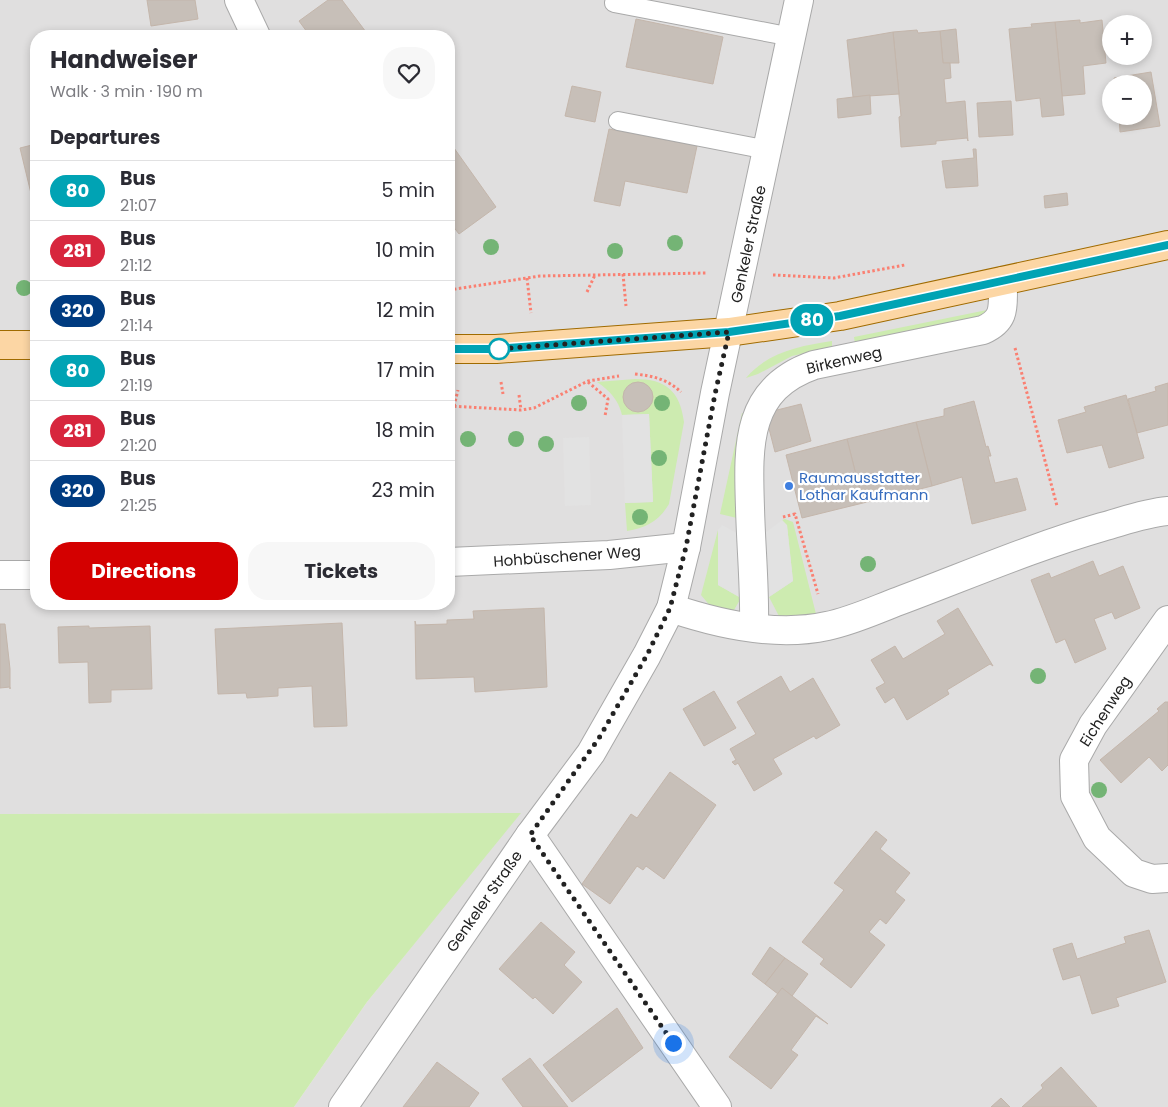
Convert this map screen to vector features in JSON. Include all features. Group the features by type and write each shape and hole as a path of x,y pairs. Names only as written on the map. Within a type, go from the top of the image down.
{"main road":[{"path":"455,349 496,349 729,332 840,316 1168,245"},
{"path":"0,345 30,345"}],"street":[{"path":"239,0 253,30"},
{"name":"Genkeler Straße","path":"343,1107 530,835 601,736 647,655 670,608 686,547 715,394 792,37 798,0"},
{"path":"1002,315 1003,281"},
{"name":"Birkenweg","path":"754,627 755,591 748,461 754,425 770,393 782,380 799,370 814,365 983,330 995,325 1002,315"},
{"path":"670,608 706,618 754,627 782,630 826,626 943,586 1066,538 1153,512 1168,511"},
{"name":"Hohbüschener Weg","path":"455,562 609,555 686,547"},
{"path":"0,575 30,575"},
{"name":"Eichenweg","path":"1168,620 1093,725 1074,760 1075,796 1097,838 1134,873 1152,879 1168,878"},
{"path":"530,835 718,1107"}],"lane":[{"path":"614,3 792,37"},
{"path":"618,121 768,150"}],"path":[{"path":"455,289 527,278 623,274 742,273 834,278 910,265"},
{"path":"623,274 625,294"},
{"path":"587,292 595,275"},
{"path":"527,278 529,295"},
{"path":"1002,315 1012,336 1066,538"},
{"path":"630,373 657,377 671,383 683,394 715,394"},
{"path":"455,406 521,410 534,408 588,382 621,375"},
{"path":"588,382 608,399 605,416"},
{"path":"455,402 458,390"},
{"path":"519,395 521,410"},
{"path":"778,519 795,514 826,626"}],"shaded area":[{"path":"0,0 1168,0 1168,1107 294,1107 367,1002 520,813 0,814"},
{"path":"649,414 653,502 625,503 622,415"},
{"path":"589,437 591,505 565,506 563,438"},
{"path":"782,520 787,525 793,581 769,597 762,535"},
{"path":"722,525 742,536 741,598 718,585 718,530"}],"green space":[{"path":"987,310 979,319 855,344 854,337"},
{"path":"832,341 832,347 792,356 758,374 746,378 755,369 774,356 796,348"},
{"path":"635,379 655,381 670,389 679,402 684,422 669,504 661,515 651,523 627,531 625,503 653,502 649,414 622,415 613,396 597,382"},
{"path":"742,413 747,414 741,519 720,514"},
{"path":"785,519 793,522 817,618 781,620 769,597 793,581 787,526 782,520"},
{"path":"718,530 718,585 741,598 734,610 727,615 711,607 701,595"},
{"path":"521,813 367,1002 294,1107 0,1107 0,814"}],"building":[{"path":"147,0 195,0 198,19 151,26"},
{"path":"328,0 342,0 364,30 306,30 299,21"},
{"path":"636,19 723,37 713,84 626,67"},
{"path":"1080,20 1080,23 1102,20 1102,64 1083,66 1085,94 1062,96 1055,22"},
{"path":"1055,22 1064,115 1042,117 1040,98 1016,101 1009,29 1032,27 1031,24"},
{"path":"956,29 959,63 943,63 940,31"},
{"path":"917,30 918,33 940,31 943,63 950,63 951,78 944,79 946,103 965,101 968,141 967,138 936,141 936,144 901,147 899,117 901,116 893,32"},
{"path":"893,32 899,94 853,97 847,40"},
{"path":"1151,72 1152,75 1132,75"},
{"path":"1152,78 1160,126 1120,132 1120,125 1152,125"},
{"path":"572,86 601,92 595,122 565,116"},
{"path":"870,95 871,114 838,118 837,99"},
{"path":"1011,101 1013,135 979,137 977,103"},
{"path":"609,129 697,146 687,193 625,181 620,206 594,201"},
{"path":"30,146 30,189 20,148"},
{"path":"455,149 496,207 459,234 455,229"},
{"path":"973,149 976,149 978,186 946,188 942,161 974,158"},
{"path":"1067,193 1068,205 1045,208 1044,196"},
{"path":"638,382 649,386 653,397 649,408 638,412 627,408 623,397 627,386"},
{"path":"1168,383 1168,425 1137,433 1128,399 1156,391 1155,387"},
{"path":"1126,395 1144,458 1109,468 1102,445 1067,453 1058,420 1086,412 1084,407"},
{"path":"974,401 986,447 988,446 991,456 988,456 995,483 1017,478 1026,510 972,524 962,477 932,486 916,422 944,416 944,409"},
{"path":"801,404 811,441 775,452 765,413"},
{"path":"916,422 932,486 863,503 847,439"},
{"path":"847,439 863,503 802,518 786,455"},
{"path":"1093,561 1099,576 1123,566 1140,608 1115,619 1112,612 1094,619 1106,649 1075,663 1065,639 1056,643 1031,580 1049,573 1051,578"},
{"path":"544,608 547,687 475,692 474,677 416,679 415,621 416,625 447,624 447,620 474,619 473,611"},
{"path":"958,608 993,666 990,664 947,690 949,694 907,720 894,697 885,703 876,688 885,683 871,660 895,646 903,659 945,634 937,621"},
{"path":"342,623 347,726 314,727 312,686 278,688 278,696 247,698 246,693 218,694 215,629"},
{"path":"0,624 5,624 10,687 0,688"},
{"path":"89,626 89,628 150,626 152,689 111,690 111,702 89,703 88,662 59,663 58,627"},
{"path":"781,676 790,692 813,678 840,725 816,739 814,736 773,759 782,774 754,791 738,763 735,765 732,762 736,760 730,749 756,734 737,702"},
{"path":"714,691 736,728 704,746 683,709"},
{"path":"1165,702 1168,702 1168,765 1162,771 1149,757 1121,783 1100,760 1159,711 1157,709"},
{"path":"670,772 716,805 664,879 646,866 643,870 637,866 610,904 582,884 631,814 637,818"},
{"path":"876,831 887,840 880,849 910,873 895,892 905,900 886,924 880,919 869,932 885,945 851,988 820,964 824,959 802,942 844,890 834,883"},
{"path":"541,922 575,952 564,965 582,982 553,1014 535,997 533,999 499,969"},
{"path":"1149,930 1166,982 1116,998 1119,1006 1092,1014 1080,975 1063,980 1053,949 1072,943 1077,959 1126,943 1124,937"},
{"path":"770,947 785,958 765,984 752,974"},
{"path":"785,958 808,974 792,996 782,988 778,994 765,984"},
{"path":"782,988 828,1024 816,1016 791,1050 798,1055 771,1089 729,1057"},
{"path":"617,1008 643,1048 572,1102 543,1065"},
{"path":"530,1058 568,1107 523,1107 502,1079"},
{"path":"437,1062 479,1093 469,1107 403,1107"},
{"path":"1061,1067 1097,1107 1022,1107 1043,1088 1041,1085"},
{"path":"1001,1098 1010,1107 991,1107"}],"bus line":[{"name":"80","path":"455,349 496,349 729,332 840,316 1168,245"}],"place":[{"name":"Raumausstatter Lothar Kaufmann","path":"789,486"}],"route":[{"path":"499,349 496,349 729,332 715,394 686,547 670,608 647,655 591,753 530,835 673,1043"}]}
